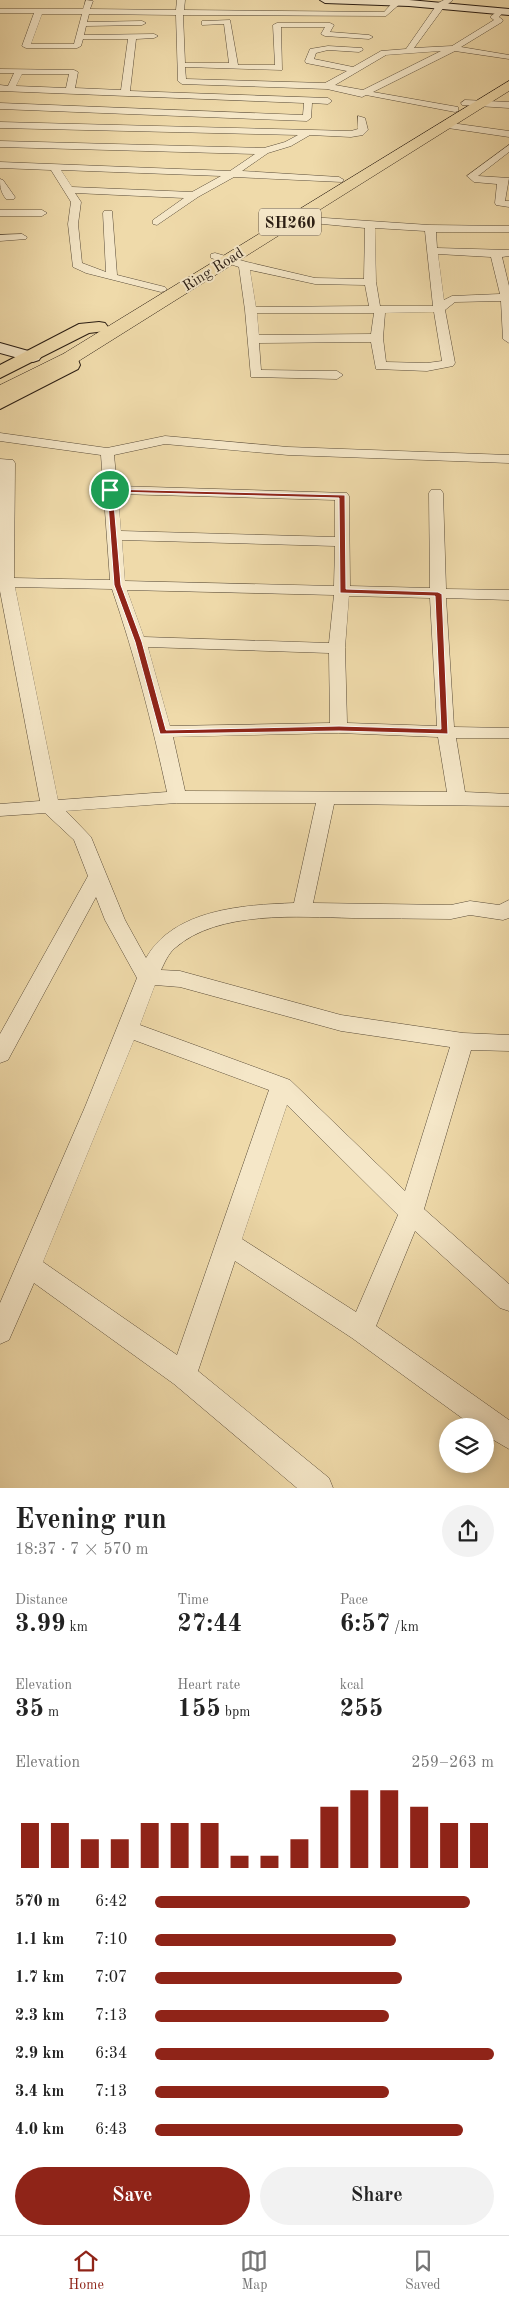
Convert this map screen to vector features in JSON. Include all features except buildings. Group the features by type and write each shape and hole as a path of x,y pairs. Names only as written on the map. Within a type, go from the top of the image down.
{"highway":[{"name":"Ring Road","path":"99,327 161,288 295,219 444,125 466,106 509,76"},
{"name":"Ring Road","path":"70,358 339,180 466,106 509,85"},
{"name":"SH260","path":"0,381 40,362 99,327"},
{"name":"SH260","path":"0,393 70,358"}],"main road":[{"path":"0,372 33,357 85,328 99,327"},
{"path":"0,403 71,365 70,358"}],"street":[{"path":"70,92 79,37 90,0"},
{"path":"177,96 182,81 179,23 181,0"},
{"path":"325,0 445,3 504,12"},
{"path":"359,50 386,14 398,2"},
{"path":"409,50 445,3"},
{"path":"0,11 386,14"},
{"path":"23,55 39,11"},
{"path":"228,12 227,22 234,65"},
{"path":"357,96 454,48 499,20 494,17 504,12"},
{"path":"181,65 234,65 279,68 277,13"},
{"path":"83,24 151,22"},
{"path":"170,22 189,23"},
{"path":"198,23 227,22"},
{"path":"277,25 330,25 325,34 374,31"},
{"path":"125,94 132,36"},
{"path":"79,37 154,36"},
{"path":"26,46 76,59"},
{"path":"354,70 309,61 313,51 328,48 384,53 454,48 509,57"},
{"path":"327,86 384,53"},
{"path":"0,71 19,72 76,59"},
{"path":"11,89 19,72"},
{"path":"182,81 327,86 466,106 509,105"},
{"path":"0,88 328,101"},
{"path":"100,158 136,94"},
{"path":"308,100 308,133"},
{"path":"0,106 307,118"},
{"path":"0,125 106,129 117,127 360,133 363,130 361,118"},
{"path":"444,125 509,134"},
{"path":"157,222 194,194 232,174 265,151 288,144 308,133"},
{"path":"0,144 232,174 339,180"},
{"path":"0,165 54,167 100,158 129,146 265,151"},
{"path":"509,148 472,176 477,180 505,181 500,203 509,204"},
{"path":"54,167 76,202 73,224 77,264 90,271 161,288"},
{"path":"0,182 10,197"},
{"path":"70,190 194,194"},
{"path":"0,213 42,213"},
{"path":"108,213 112,277"},
{"path":"295,219 430,229 509,228"},
{"path":"370,225 370,282 377,310 380,366 427,367 449,363 439,309 430,229"},
{"path":"0,238 22,237"},
{"path":"433,251 509,254"},
{"path":"496,254 507,297 509,339"},
{"path":"222,257 244,265 315,281 370,282"},
{"path":"244,265 252,310 256,374 337,376"},
{"path":"252,310 439,309 452,298 490,299 507,297"},
{"path":"254,339 377,338"},
{"path":"0,348 33,357"},
{"path":"147,977 115,920 82,837 50,807 3,582 4,463 2,437 107,452 165,440 288,451 509,459"},
{"path":"107,452 118,585 138,642 163,732 177,798"},
{"path":"110,490 342,496 342,591 337,648 339,728"},
{"path":"436,493 438,594 446,732 457,798"},
{"path":"114,535 342,542"},
{"path":"3,582 509,595"},
{"path":"138,642 337,648"},
{"path":"163,732 339,728 509,733"},
{"path":"0,810 177,798 457,798 509,800"},
{"path":"302,910 326,798"},
{"path":"0,1054 98,876"},
{"path":"0,1332 30,1266 128,1029 147,977 166,942 209,920 261,910 450,912 470,908 503,913 509,907"},
{"path":"147,977 180,979 342,1023 463,1041 509,1042"},
{"path":"128,1029 282,1086 411,1212 509,1300"},
{"path":"360,1330 411,1212 463,1041"},
{"path":"183,1375 282,1086"},
{"path":"228,1243 507,1430"},
{"path":"30,1266 183,1375 320,1488"}],"route":[{"path":"110,490 342,496 342,591 438,594 446,732 339,728 163,732 138,642 118,585 110,490"}]}
